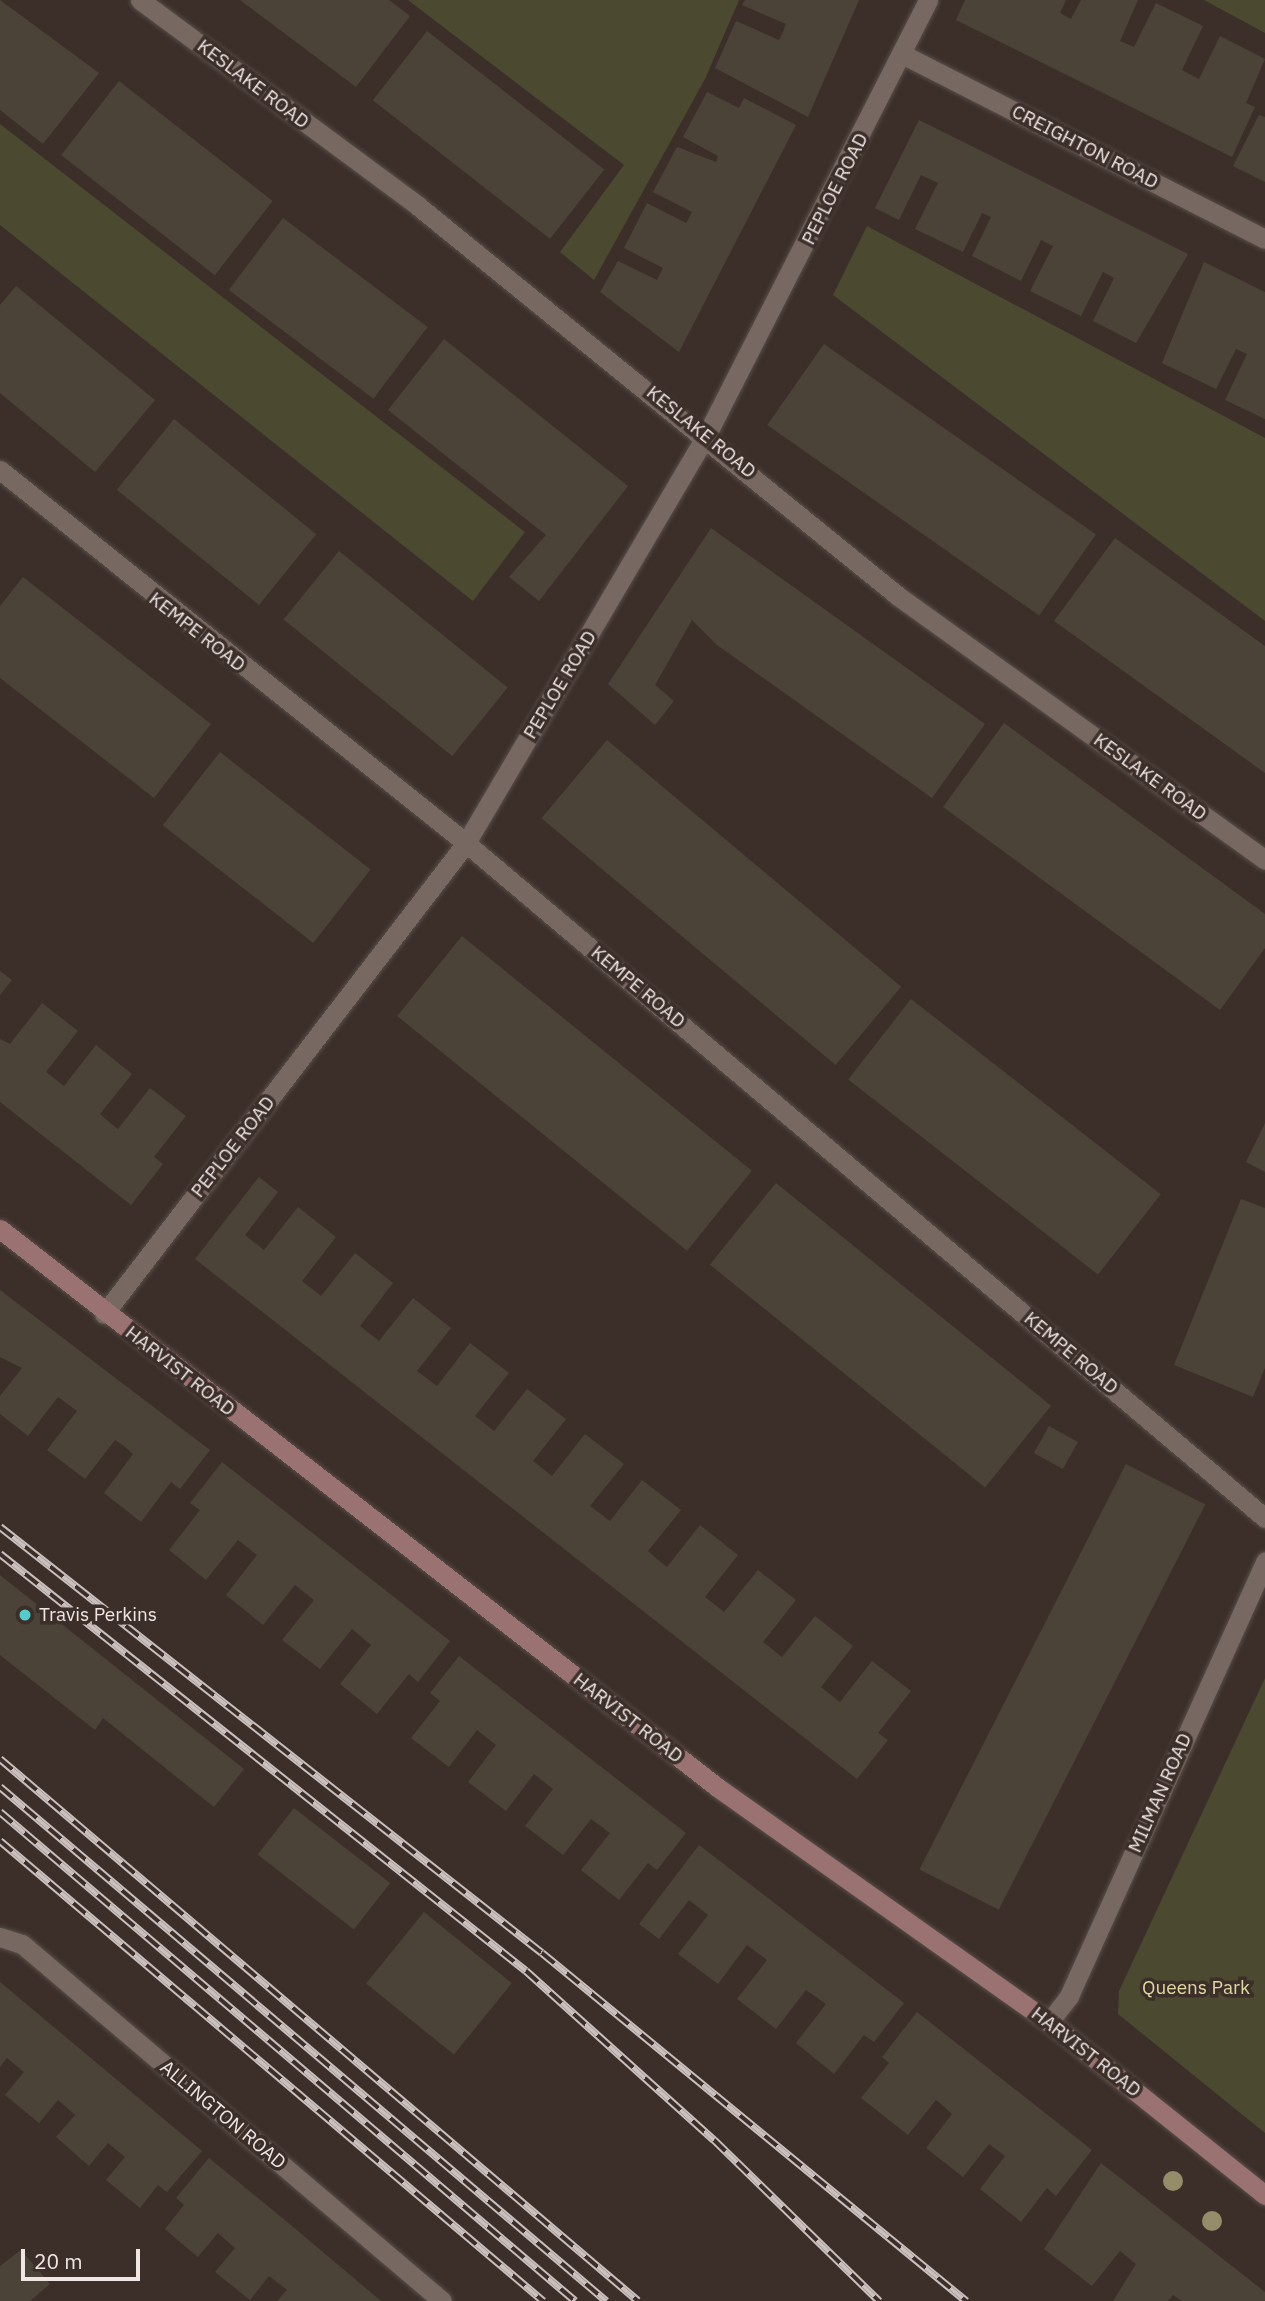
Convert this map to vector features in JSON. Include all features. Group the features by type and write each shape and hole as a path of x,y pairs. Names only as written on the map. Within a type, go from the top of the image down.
{"main road":[{"name":"HARVIST ROAD","path":"0,1230 104,1314 717,1787 1049,2022 1265,2195"}],"street":[{"name":"KESLAKE ROAD","path":"140,0 418,206 707,434 898,596 1265,860"},
{"name":"PEPLOE ROAD","path":"104,1314 466,843 707,434 904,55 928,0"},
{"name":"CREIGHTON ROAD","path":"904,55 1265,239"},
{"name":"KEMPE ROAD","path":"0,470 466,843 1265,1518"},
{"name":"MILMAN ROAD","path":"1049,2022 1069,1996 1265,1561"},
{"name":"ALLINGTON ROAD","path":"0,1937 22,1944 442,2301"}],"green space":[{"path":"408,0 739,0 705,79 594,280 560,252 624,165"},
{"path":"1204,0 1265,0 1265,33"},
{"path":"0,124 525,532 473,601 0,225"},
{"path":"867,226 1265,438 1265,621 833,295"},
{"name":"Queens Park","path":"1265,1678 1265,2133 1118,2014 1119,1991"}],"building":[{"path":"0,0 99,73 43,144 0,110"},
{"path":"240,0 389,0 410,16 356,87"},
{"path":"745,0 859,0 808,117 715,68 736,21 779,40 782,34 786,24 742,5"},
{"path":"965,0 1066,0 1060,13 1071,19 1081,0 1138,0 1120,41 1134,47 1156,3 1203,26 1182,70 1199,79 1220,36 1265,59 1246,103 1255,107 1232,157 956,20"},
{"path":"427,31 604,170 550,239 373,100"},
{"path":"119,81 273,201 215,275 61,155"},
{"path":"707,92 739,108 744,98 796,125 679,352 600,292 618,261 657,280 663,268 624,248 647,203 686,223 689,218 692,212 653,192 677,147 716,162 718,156 683,137"},
{"path":"1259,115 1265,117 1265,182 1233,166"},
{"path":"919,120 1188,254 1136,343 1093,321 1114,278 1103,272 1081,316 1030,291 1053,246 1041,240 1021,281 972,256 991,217 982,213 963,252 915,229 938,183 921,175 899,220 875,208"},
{"path":"283,218 428,327 373,399 229,290"},
{"path":"1204,262 1265,292 1265,419 1225,400 1247,354 1236,349 1216,389 1162,363"},
{"path":"16,286 155,400 95,472 0,393 0,305"},
{"path":"444,339 628,486 539,601 509,577 546,535 388,410"},
{"path":"824,344 1096,534 1039,616 767,425"},
{"path":"174,419 316,534 259,605 117,490"},
{"path":"711,528 985,724 932,798 717,645 692,620 655,685 674,701 655,725 608,684"},
{"path":"1115,538 1265,646 1265,773 1054,621"},
{"path":"339,551 508,688 452,756 284,619"},
{"path":"23,577 211,724 154,798 0,678 0,606"},
{"path":"1004,723 1265,914 1265,948 1220,1010 943,807"},
{"path":"607,740 901,987 836,1065 541,818"},
{"path":"220,752 371,870 313,943 163,825"},
{"path":"462,936 752,1171 687,1251 397,1016"},
{"path":"0,971 12,980 0,995"},
{"path":"911,999 1161,1194 1098,1275 848,1079"},
{"path":"42,1003 78,1031 46,1072 64,1086 96,1045 132,1074 100,1114 109,1122 118,1129 150,1088 186,1116 154,1157 163,1164 131,1205 0,1102 0,1039 10,1044"},
{"path":"1265,1123 1265,1172 1246,1162"},
{"path":"259,1177 278,1192 245,1235 264,1250 298,1207 336,1237 302,1281 321,1296 355,1253 393,1283 360,1326 379,1341 413,1298 451,1328 417,1371 437,1386 470,1343 509,1373 475,1416 494,1431 527,1389 566,1419 533,1461 552,1476 585,1434 624,1464 590,1506 610,1521 642,1480 681,1510 648,1551 667,1567 700,1525 738,1555 705,1597 724,1612 758,1570 796,1600 763,1642 782,1657 815,1616 853,1646 821,1687 840,1702 872,1661 911,1691 878,1733 888,1740 857,1779 195,1259"},
{"path":"776,1183 1051,1406 985,1487 710,1265"},
{"path":"1241,1199 1265,1208 1265,1368 1253,1397 1174,1365"},
{"path":"0,1290 210,1450 180,1489 171,1482 141,1522 104,1493 133,1454 124,1446 115,1440 85,1479 47,1450 77,1411 58,1397 28,1436 0,1414 0,1396 22,1368 0,1357"},
{"path":"1049,1426 1078,1442 1063,1469 1034,1453"},
{"path":"222,1462 450,1641 418,1682 409,1674 377,1714 340,1684 371,1645 352,1629 320,1669 282,1640 314,1600 295,1585 263,1625 226,1595 257,1555 247,1547 238,1540 206,1580 169,1550 200,1510 190,1503"},
{"path":"1126,1464 1205,1504 999,1910 919,1869"},
{"path":"0,1575 244,1769 214,1807 103,1718 95,1730 0,1655"},
{"path":"459,1656 686,1833 657,1870 648,1863 619,1900 581,1870 610,1833 591,1819 563,1855 525,1826 553,1789 534,1774 506,1811 468,1782 496,1745 477,1730 449,1767 411,1738 440,1701 430,1693"},
{"path":"294,1808 390,1883 354,1930 258,1854"},
{"path":"699,1845 904,2003 874,2042 864,2035 834,2074 796,2043 826,2004 806,1990 776,2029 737,1999 767,1960 747,1945 718,1984 678,1954 708,1915 689,1900 659,1939 639,1924"},
{"path":"424,1912 512,1983 454,2055 366,1983"},
{"path":"0,1982 202,2151 167,2192 158,2185 140,2208 106,2180 125,2157 108,2143 89,2166 56,2137 75,2115 58,2100 39,2123 5,2095 24,2072 7,2058 0,2067"},
{"path":"917,2012 1092,2150 1056,2196 1047,2188 1021,2222 980,2189 1005,2156 989,2144 963,2177 926,2148 952,2114 940,2103 936,2100 908,2135 861,2098 889,2063 882,2057"},
{"path":"209,2158 381,2301 277,2301 287,2290 269,2276 250,2300 215,2272 235,2248 218,2233 198,2257 165,2229 184,2205 176,2198"},
{"path":"1101,2163 1265,2292 1265,2301 1182,2301 1173,2295 1168,2301 1113,2301 1136,2264 1120,2251 1092,2286 1044,2249"},
{"path":"21,2250 50,2284 30,2301 0,2301 0,2266"}],"railway":[{"path":"0,1527 542,1953 966,2301"},
{"path":"0,1554 526,1971 714,2140 879,2301"},
{"path":"0,1759 638,2301"},
{"path":"0,1787 606,2301"},
{"path":"0,1812 575,2301"},
{"path":"0,1841 543,2301"}],"place":[{"name":"Travis Perkins","path":"25,1615"}]}
